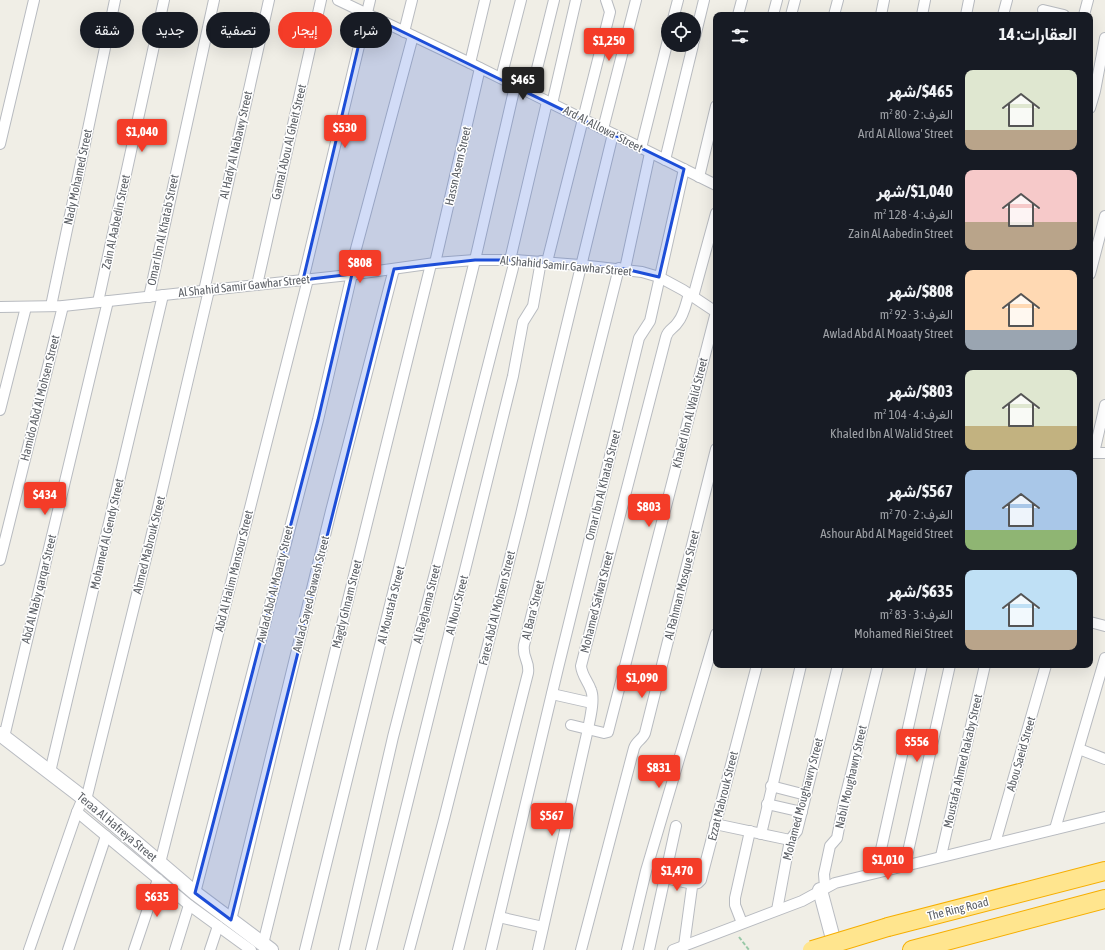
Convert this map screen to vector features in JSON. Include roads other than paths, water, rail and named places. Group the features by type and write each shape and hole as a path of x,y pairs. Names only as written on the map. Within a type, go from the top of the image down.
{"highway":[{"name":"The Ring Road","path":"812,950 888,927 1105,871"},
{"path":"912,950 1105,899"},
{"path":"1078,906 1105,914"}],"street":[{"path":"0,144 34,0"},
{"name":"Nady Mohamed Street","path":"50,306 115,0"},
{"name":"Zain Al Aabedin Street","path":"103,302 164,0"},
{"name":"Omar Ibn Al Khatab Street","path":"149,297 214,0"},
{"name":"Al Hady Al Nabawy Street","path":"207,290 269,0"},
{"name":"Gamal Abou Al Gheit Street","path":"257,285 321,0"},
{"name":"Ard Al Allowa' Street","path":"338,0 362,12"},
{"name":"Abd Al Halim Mansour Street","path":"367,12 370,0"},
{"name":"Awlad Abd Al Moaaty Street","path":"175,950 192,899 318,420 350,274 408,34 412,0"},
{"path":"470,63 486,0"},
{"path":"501,78 521,0"},
{"path":"531,93 554,0"},
{"name":"Al Raghama Street","path":"344,950 393,737 576,0"},
{"name":"Al Nour Street","path":"371,950 513,376 523,322 533,306 610,12 606,0"},
{"name":"Fares Abd Al Mohsen Street","path":"409,950 444,819 521,514 580,265 636,0"},
{"path":"675,12 678,0"},
{"path":"701,12 704,0"},
{"path":"739,12 742,0"},
{"path":"774,12 777,0"},
{"path":"792,12 795,0"},
{"path":"835,12 838,0"},
{"path":"882,12 884,0"},
{"path":"923,12 925,0"},
{"path":"967,12 969,0"},
{"path":"1004,12 1007,0"},
{"path":"1085,12 1088,0"},
{"path":"1044,8 1055,12"},
{"name":"Ard Al Allowa' Street","path":"392,26 501,78 713,183"},
{"path":"1093,98 1105,38"},
{"name":"Abd Al Halim Mansour Street","path":"160,863 305,279 358,48"},
{"name":"Al Bara' Street","path":"458,950 528,673 529,667 523,654 524,645 622,269 666,52"},
{"path":"665,160 691,52"},
{"name":"Hassn Asem Street","path":"433,264 480,68"},
{"name":"Al Moustafa Street","path":"305,950 475,260 515,86"},
{"path":"699,176 713,118"},
{"name":"Omar Ibn Al Khatab Street","path":"491,950 639,338 650,321 684,169"},
{"path":"1093,262 1105,216"},
{"name":"Mohamed Safwat Street","path":"538,950 588,729 592,703 592,691 582,673 581,666 666,337 669,330 680,321 691,296 713,223"},
{"name":"Al Shahid Samir Gawhar Street","path":"0,307 63,306 433,264 475,260 512,260 544,261 622,269 659,277 713,310"},
{"name":"Magdy Ghnam Street","path":"261,948 433,264"},
{"name":"Awlad Sayed Rawash Street","path":"210,950 224,923 394,269"},
{"name":"Ahmed Mabrouk Street","path":"29,950 77,812 85,799 149,546 207,290"},
{"name":"Mohamed Al Gendy Street","path":"50,772 163,295"},
{"name":"Abd Al Naby qarqar Street","path":"2,735 103,302"},
{"name":"Hamido Abd Al Mohsen Street","path":"0,560 63,306"},
{"path":"0,410 26,307"},
{"name":"Khaled Ibn Al Walid Street","path":"571,725 606,733 608,732 713,324"},
{"path":"1093,449 1105,405"},
{"path":"1093,453 1105,453"},
{"name":"Al Rahman Mosque Street","path":"581,950 634,748 645,733 713,461"},
{"path":"1093,623 1105,626"},
{"path":"627,950 646,871 713,644"},
{"path":"1055,829 1105,658"},
{"name":"Ezzat Mabrouk Street","path":"684,946 692,887 693,884 701,880 756,668"},
{"path":"742,923 735,905 735,898 756,832 767,804 800,668"},
{"name":"Mohamed Moughawry Street","path":"777,910 790,840 797,831 837,668"},
{"name":"Nabil Moughawry Street","path":"823,889 824,874 830,846 837,838 844,802 877,668"},
{"path":"876,872 921,668"},
{"path":"905,865 949,668"},
{"name":"Moustafa Ahmed Rakaby Street","path":"941,856 984,668"},
{"name":"Abou Saeid Street","path":"995,843 1045,668"},
{"path":"552,694 592,703"},
{"name":"Teraa Al Hafreya Street","path":"2,735 85,799 160,863 192,899"},
{"path":"1078,749 1105,758"},
{"path":"771,786 806,795"},
{"path":"767,804 802,812"},
{"name":"Teraa Al Hafreya Street","path":"77,812 158,879 192,899 261,948"},
{"path":"673,950 802,901 835,883 1105,817"},
{"path":"716,824 790,840"},
{"path":"650,950 676,826"},
{"path":"68,950 106,836"},
{"path":"665,878 693,884"},
{"path":"134,950 158,879"},
{"path":"823,889 836,950"},
{"path":"500,917 543,927"}]}
